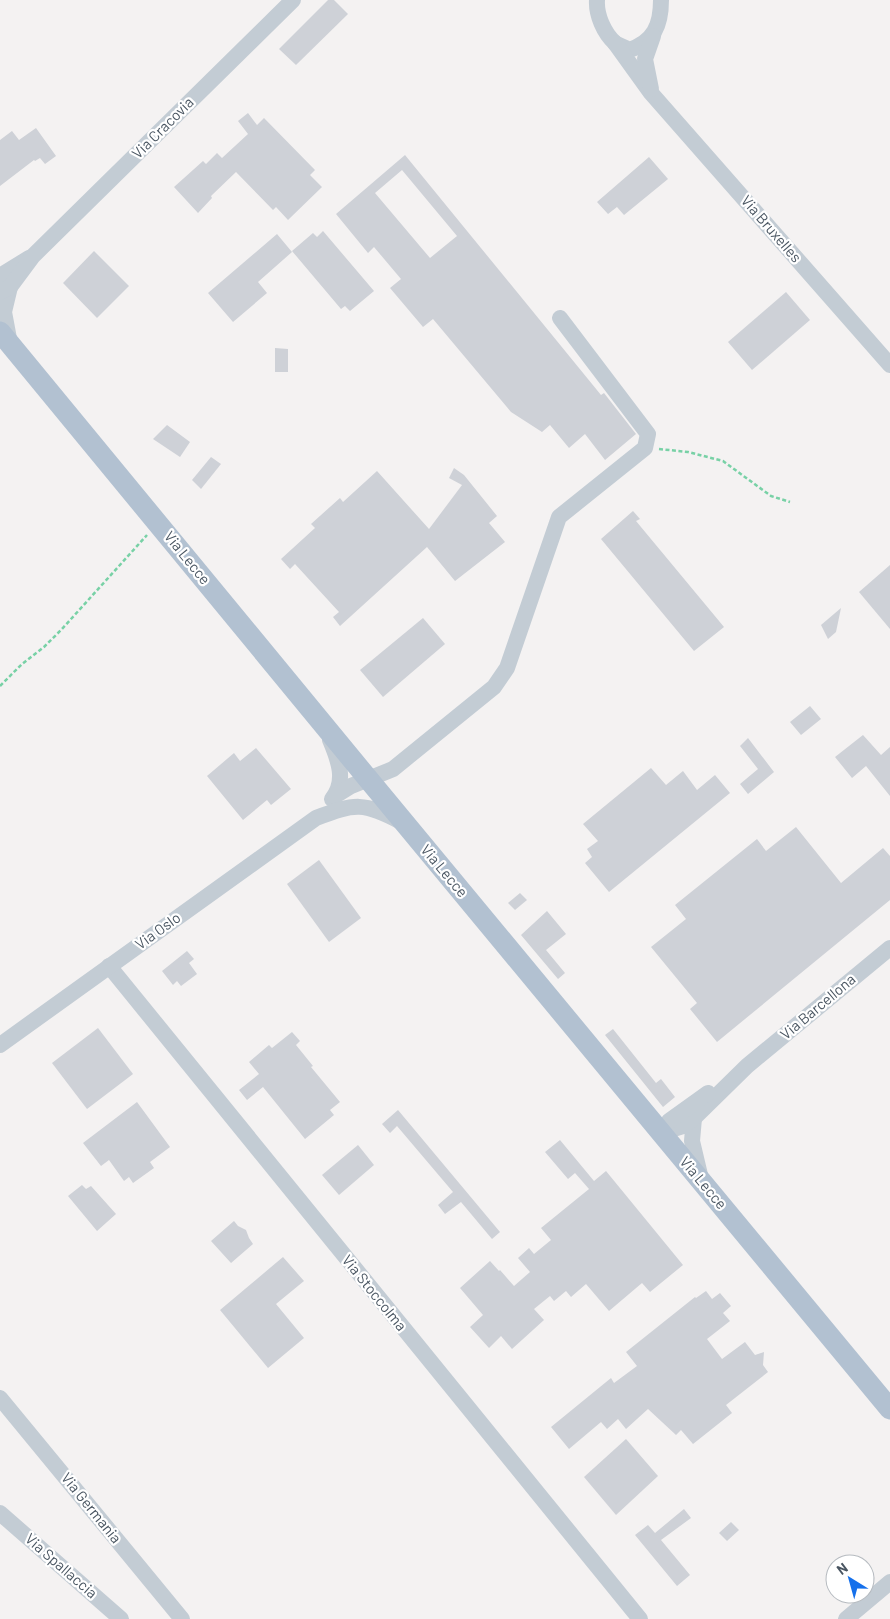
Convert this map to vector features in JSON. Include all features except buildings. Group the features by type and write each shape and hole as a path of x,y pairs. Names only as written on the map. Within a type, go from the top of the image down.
{"main road":[{"name":"Via Lecce","path":"5,338 890,1409"}],"street":[{"name":"Via Cracovia","path":"5,338 3,285 293,0"},
{"name":"Via Bruxelles","path":"597,0 596,7 603,28 651,93 890,366"},
{"path":"651,93 645,59 660,17 661,0"},
{"path":"615,43 629,50 640,46 653,36"},
{"path":"369,780 393,769 494,687 508,668 560,517 645,448 648,434 560,318"},
{"path":"324,724 339,761 338,802 365,806 383,812 407,826"},
{"name":"Via Oslo","path":"0,1045 338,802 360,794 369,780"},
{"name":"Via Barcellona","path":"660,1133 683,1126 688,1115 890,948"},
{"name":"Via Stoccolma","path":"109,966 640,1619"},
{"path":"641,1109 688,1115 702,1181"},
{"name":"Via Germania","path":"0,1398 182,1619"},
{"name":"Via Spallaccia","path":"0,1513 122,1619"},
{"path":"846,1619 887,1586"}],"path":[{"path":"645,448 688,452 723,461 771,496 790,502"},
{"path":"0,686 62,629 139,543 159,524"}]}
